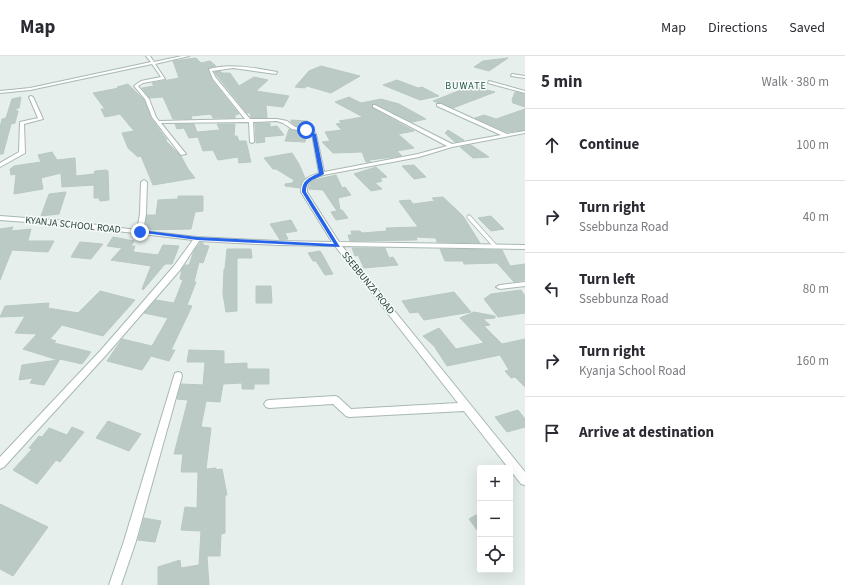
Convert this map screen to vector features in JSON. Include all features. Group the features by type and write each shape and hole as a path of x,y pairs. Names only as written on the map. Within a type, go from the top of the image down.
{"street":[{"path":"148,56 164,78 142,82 136,86 146,99 154,117 184,154"},
{"path":"0,92 30,89 187,56"},
{"path":"252,142 249,120 214,78 210,70 216,68 236,68 276,74"},
{"path":"512,74 525,77"},
{"path":"489,82 525,92"},
{"path":"0,165 22,153 22,123 41,119 31,97"},
{"path":"438,105 507,136"},
{"path":"375,106 451,146"},
{"path":"158,122 249,120 283,121 294,128 313,132 322,174"},
{"name":"SSEBBUNZA ROAD","path":"525,132 451,146 412,156 322,174 309,179 304,185 304,192 338,246 525,480"},
{"path":"140,232 143,214 144,182"},
{"name":"KYANJA SCHOOL ROAD","path":"0,218 66,223 197,239 338,246 525,247"},
{"path":"0,464 104,352 177,268 197,239"},
{"path":"500,287 525,284"},
{"path":"115,585 130,541 178,376"},
{"path":"269,404 334,400 349,413 466,407"}],"lane":[{"path":"469,217 494,246"}],"building":[{"path":"196,58 201,63 210,61 216,66 209,68 208,70 212,80 239,114 235,115 235,118 213,118 211,114 191,116 192,119 173,119 163,97 150,98 142,88 154,86 152,83 179,78 173,61"},
{"path":"508,58 489,71 474,67 483,61"},
{"path":"321,66 360,76 331,93 307,86 305,88 295,87 309,71"},
{"path":"220,71 222,73 230,73 239,86 254,77 268,80 256,91 289,96 283,107 266,105 267,118 251,118 250,113 247,113 214,72"},
{"path":"397,80 418,88 422,87 439,96 420,100 383,85"},
{"path":"128,84 144,100 151,118 167,140 165,140 181,156 195,178 153,185 141,156 138,157 128,148 122,133 134,131 120,114 105,117 101,109 105,109 93,93 119,88 117,87"},
{"path":"471,86 495,92 453,108 433,101"},
{"path":"515,92 525,94 525,107 513,103 512,100"},
{"path":"21,97 19,108 14,109 18,111 15,123 11,124 3,154 0,154 0,128 2,119 6,118 12,99"},
{"path":"349,97 361,103 381,99 399,104 426,119 412,122 376,104 372,105 372,108 414,131 398,134 414,148 397,151 402,156 369,160 371,162 366,162 362,152 333,153 322,142 330,141 325,132 342,130 336,124 342,123 339,121 363,117 335,102"},
{"path":"525,109 525,130 507,132 475,118 484,115 496,119"},
{"path":"291,120 308,121 308,128 296,126 291,122"},
{"path":"255,123 270,123 270,127 277,126 284,135 264,137 265,142 256,143"},
{"path":"175,124 194,124 197,132 220,130 217,124 235,124 234,136 237,136 239,141 246,141 251,162 239,163 238,157 218,160 213,150 203,151 198,137 189,138 184,128 177,129"},
{"path":"289,129 307,133 305,142 285,141"},
{"path":"448,130 464,140 455,142 445,133"},
{"path":"471,145 489,157 473,158 460,147"},
{"path":"52,152 57,160 75,158 76,176 94,174 95,171 108,171 109,200 100,201 99,198 94,198 94,185 62,187 61,173 41,178 43,189 14,194 16,174 11,175 10,169 14,166 41,162 38,155"},
{"path":"292,153 305,178 300,188 285,186 285,184 292,183 294,180 276,169 273,169 264,158"},
{"path":"414,165 426,177 414,179 402,166"},
{"path":"376,167 387,177 380,178 382,181 375,183 382,189 371,191 354,174"},
{"path":"336,175 342,188 345,187 351,195 338,198 340,210 342,210 348,218 336,220 331,212 337,211 323,190 309,189 314,180"},
{"path":"66,192 59,214 41,216 49,194"},
{"path":"178,196 203,196 203,211 195,212 191,229 145,230 147,215 156,215 158,200 178,199"},
{"path":"443,197 463,216 480,243 437,242 436,238 416,237 417,240 350,241 348,235 352,235 351,231 360,231 362,233 387,231 386,228 418,227 399,201 410,200 413,204 435,201 432,198"},
{"path":"491,216 504,229 491,231 478,218"},
{"path":"291,220 297,231 285,233 288,239 280,240 270,224"},
{"path":"13,227 11,231 31,229 28,241 54,241 48,252 12,250 0,280 0,229"},
{"path":"113,237 134,241 131,246 135,246 133,252 158,255 163,245 179,246 172,264 165,264 143,290 142,289 151,266 111,260 122,248 107,246"},
{"path":"80,242 103,244 91,259 71,257"},
{"path":"200,243 209,246 203,263 199,262 194,282 196,282 187,305 192,306 171,350 175,350 169,361 151,356 142,370 107,361 122,339 152,346 168,318 144,313 156,300 174,303 183,280 180,279 182,269 185,265 189,265 194,251"},
{"path":"352,248 385,248 389,258 393,257 398,265 364,268 358,255 355,256"},
{"path":"227,249 251,249 252,258 237,258 237,311 226,312 223,294 224,269"},
{"path":"440,249 502,250 510,266 525,264 525,280 514,282 497,263 464,264 463,261 445,261"},
{"path":"320,251 333,274 325,275 316,261 313,261 308,253"},
{"path":"256,286 271,286 272,303 256,303"},
{"path":"521,290 525,296 525,313 498,317 484,299 491,294"},
{"path":"100,291 135,300 103,336 62,325 50,339 56,341 54,343 91,352 82,364 60,359 44,385 30,383 33,378 19,380 22,365 58,360 23,349 37,334 15,333 25,316 0,317 5,306 49,303 48,308 78,313"},
{"path":"454,292 471,312 424,320 418,312 410,313 402,301"},
{"path":"474,312 495,316 495,318 483,319 490,325 484,326 502,344 525,339 525,387 515,377 511,378 505,371 509,370 500,355 447,366 434,346 423,336 439,328 456,349 484,343 460,318"},
{"path":"189,350 224,351 224,364 247,363 247,369 269,369 269,384 254,384 254,389 242,389 242,383 223,384 220,402 206,401 201,427 211,428 206,469 222,469 227,495 225,495 225,533 221,534 220,556 207,556 209,585 158,585 158,567 180,560 181,568 199,565 201,531 181,530 185,507 197,508 198,472 181,472 183,454 174,454 188,400 177,399 181,384 203,385 205,362 187,362"},
{"path":"518,410 525,419 525,427 507,432 495,417"},
{"path":"108,421 141,434 129,451 96,438"},
{"path":"72,427 84,432 60,462 56,460 37,484 13,470 32,449 29,448 39,436 42,437 49,428 67,435"},
{"path":"0,504 48,527 13,576 0,569"},
{"path":"477,515 477,530 469,519"},
{"path":"144,518 161,521 155,542 138,540"}],"district":[{"name":"BUWATE","path":"466,86"}],"route":[{"path":"140,232 197,239 338,246 304,192 304,185 309,179 322,174 314,134 311,131 306,130"}]}
